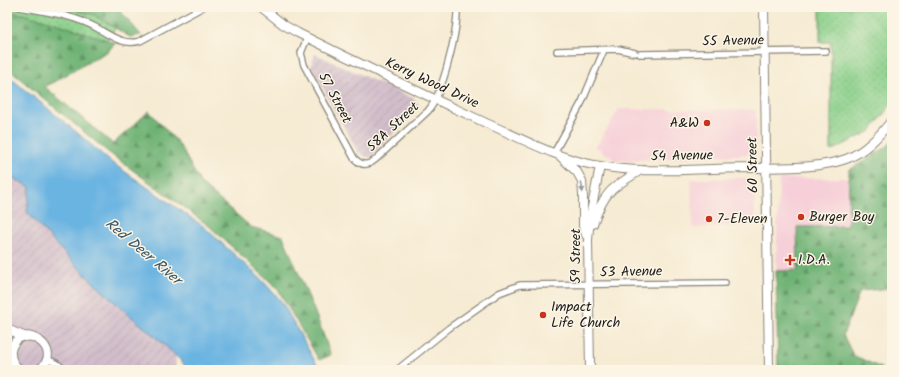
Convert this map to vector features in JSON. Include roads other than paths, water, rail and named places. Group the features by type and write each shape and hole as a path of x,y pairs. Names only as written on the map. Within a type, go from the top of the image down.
{"street":[{"path":"20,7 57,13 75,18 129,43 140,41 203,7"},
{"name":"58A Street","path":"362,164 370,164 376,159 428,111 436,100 456,30 458,7"},
{"name":"60 Street","path":"764,7 769,370"},
{"name":"Kerry Wood Drive","path":"267,9 288,28 436,100 557,155 600,166"},
{"name":"57 Street","path":"307,38 301,54 304,65 352,153 357,161 362,164"},
{"path":"588,240 583,226 582,181 577,172 557,155 604,50"},
{"name":"55 Avenue","path":"557,51 622,50 638,53 826,51"},
{"name":"54 Avenue","path":"600,166 641,170 820,165 847,159 860,151 875,140 892,120"},
{"name":"59 Street","path":"590,370 588,240 590,217 600,166"},
{"path":"588,240 599,206 608,193 641,170"},
{"name":"53 Avenue","path":"398,370 449,328 499,293 520,285 725,283"},
{"path":"7,330 34,337 43,343 47,354 43,366"},
{"path":"11,352 16,342 26,336"},
{"path":"7,344 11,352 13,362 20,370"},
{"path":"43,366 56,363 65,370"}],"water":[{"name":"Red Deer River","path":"7,75 111,162 203,226 261,279 282,302 320,370 189,370 163,344 93,282 70,260 27,212 30,187 13,178 7,178"}],"place":[{"name":"A&W","path":"707,123"},
{"name":"Burger Boy","path":"801,217"},
{"name":"7-Eleven","path":"709,219"},
{"name":"I.D.A.","path":"790,260"},
{"name":"Impact Life Church","path":"543,315"}]}
